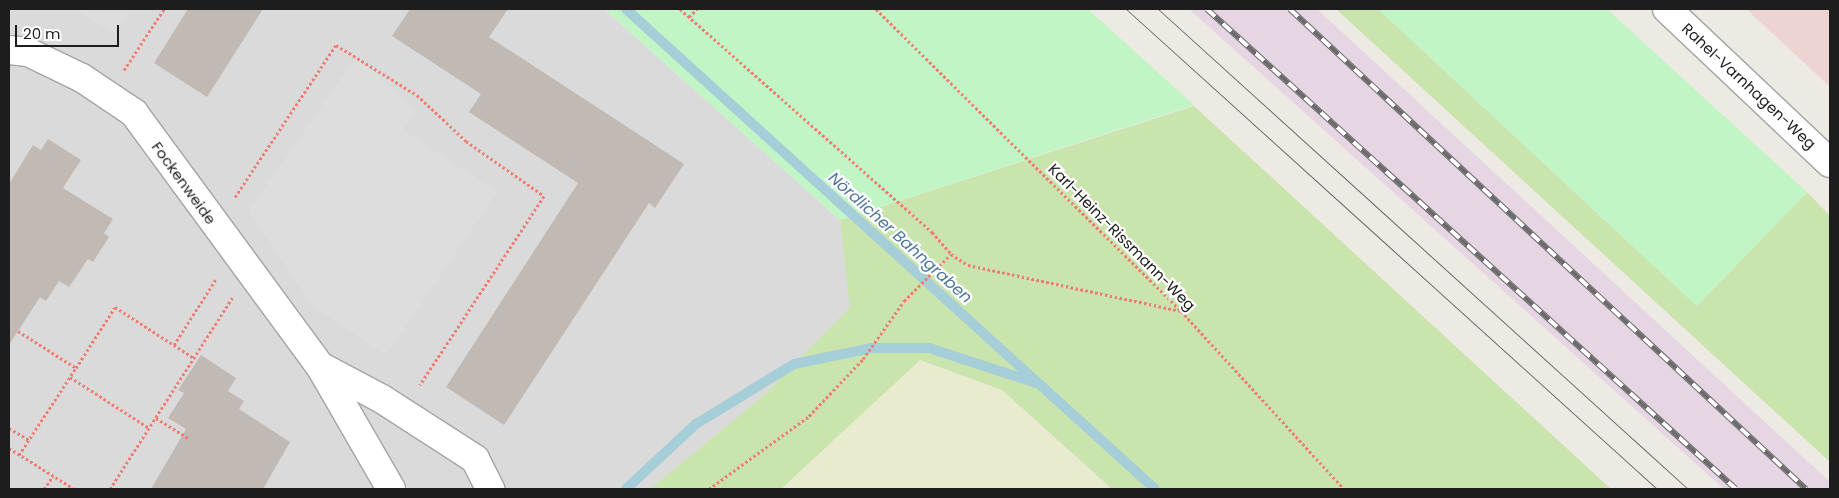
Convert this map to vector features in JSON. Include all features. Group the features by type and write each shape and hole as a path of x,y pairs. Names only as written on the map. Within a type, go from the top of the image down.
{"street":[{"name":"Rahel-Varnhagen-Weg","path":"1667,9 1830,163"},
{"name":"Fockenweide","path":"9,50 28,52 82,78 134,113 249,272 320,366 391,489"},
{"name":"Fockenweide","path":"320,366 403,412 475,459 492,486 490,489"}],"path":[{"path":"108,95 164,9"},
{"path":"680,9 932,232 951,254 968,265 1181,311"},
{"path":"689,17 697,9"},
{"name":"Karl-Heinz-Rissmann-Weg","path":"876,9 1181,311 1344,489"},
{"path":"216,227 336,45 418,95 466,141 544,196 403,412"},
{"path":"708,489 809,416 863,359 904,301 951,254"},
{"path":"110,489 249,272"},
{"path":"174,345 207,292"},
{"path":"20,455 115,307 194,358"},
{"path":"18,331 76,368"},
{"path":"70,377 149,428"},
{"path":"156,418 188,438"},
{"path":"9,428 29,440"},
{"path":"9,448 74,489"},
{"path":"44,489 53,476"}],"shaded area":[{"path":"9,9 604,9 840,220 851,307 764,395 650,489 9,489"},
{"path":"75,9 132,9 115,34"},
{"path":"1189,9 1317,9 1830,482 1830,489 1724,489"},
{"path":"1746,9 1830,9 1830,87 1783,43"},
{"path":"357,56 415,110 403,130 497,192 386,355 312,305 249,211"}],"green space":[{"path":"604,9 1088,9 1194,105 840,220"},
{"path":"1336,9 1378,9 1697,306 1807,192 1830,216 1830,462"},
{"path":"1378,9 1607,9 1807,192 1697,306"},
{"path":"1194,106 1611,489 1112,489 1002,390 920,360 781,489 650,489 764,395 850,307 840,220"},
{"path":"919,360 1002,390 1112,489 781,489"}],"building":[{"path":"188,9 263,9 207,97 154,63"},
{"path":"410,9 508,9 489,37 684,164 655,208 649,203 504,425 446,387 578,183 469,112 481,94 392,36"},
{"path":"48,139 81,160 63,188 113,219 104,233 109,237 93,262 88,259 69,287 59,281 46,301 40,297 9,345 9,184 33,145 41,150"},
{"path":"201,355 236,378 228,391 244,401 239,409 290,442 263,489 151,489 186,429 168,418 184,393 178,390"}],"waterway":[{"name":"Nördlicher Bahngraben","path":"626,9 1155,489"},
{"path":"626,489 696,424 794,364 872,348 929,348 1036,383"}],"tram line":[{"path":"1126,9 1657,489"},
{"path":"1158,9 1688,489"}],"railway":[{"path":"1207,9 1736,489"},
{"path":"1290,9 1806,489"}]}
